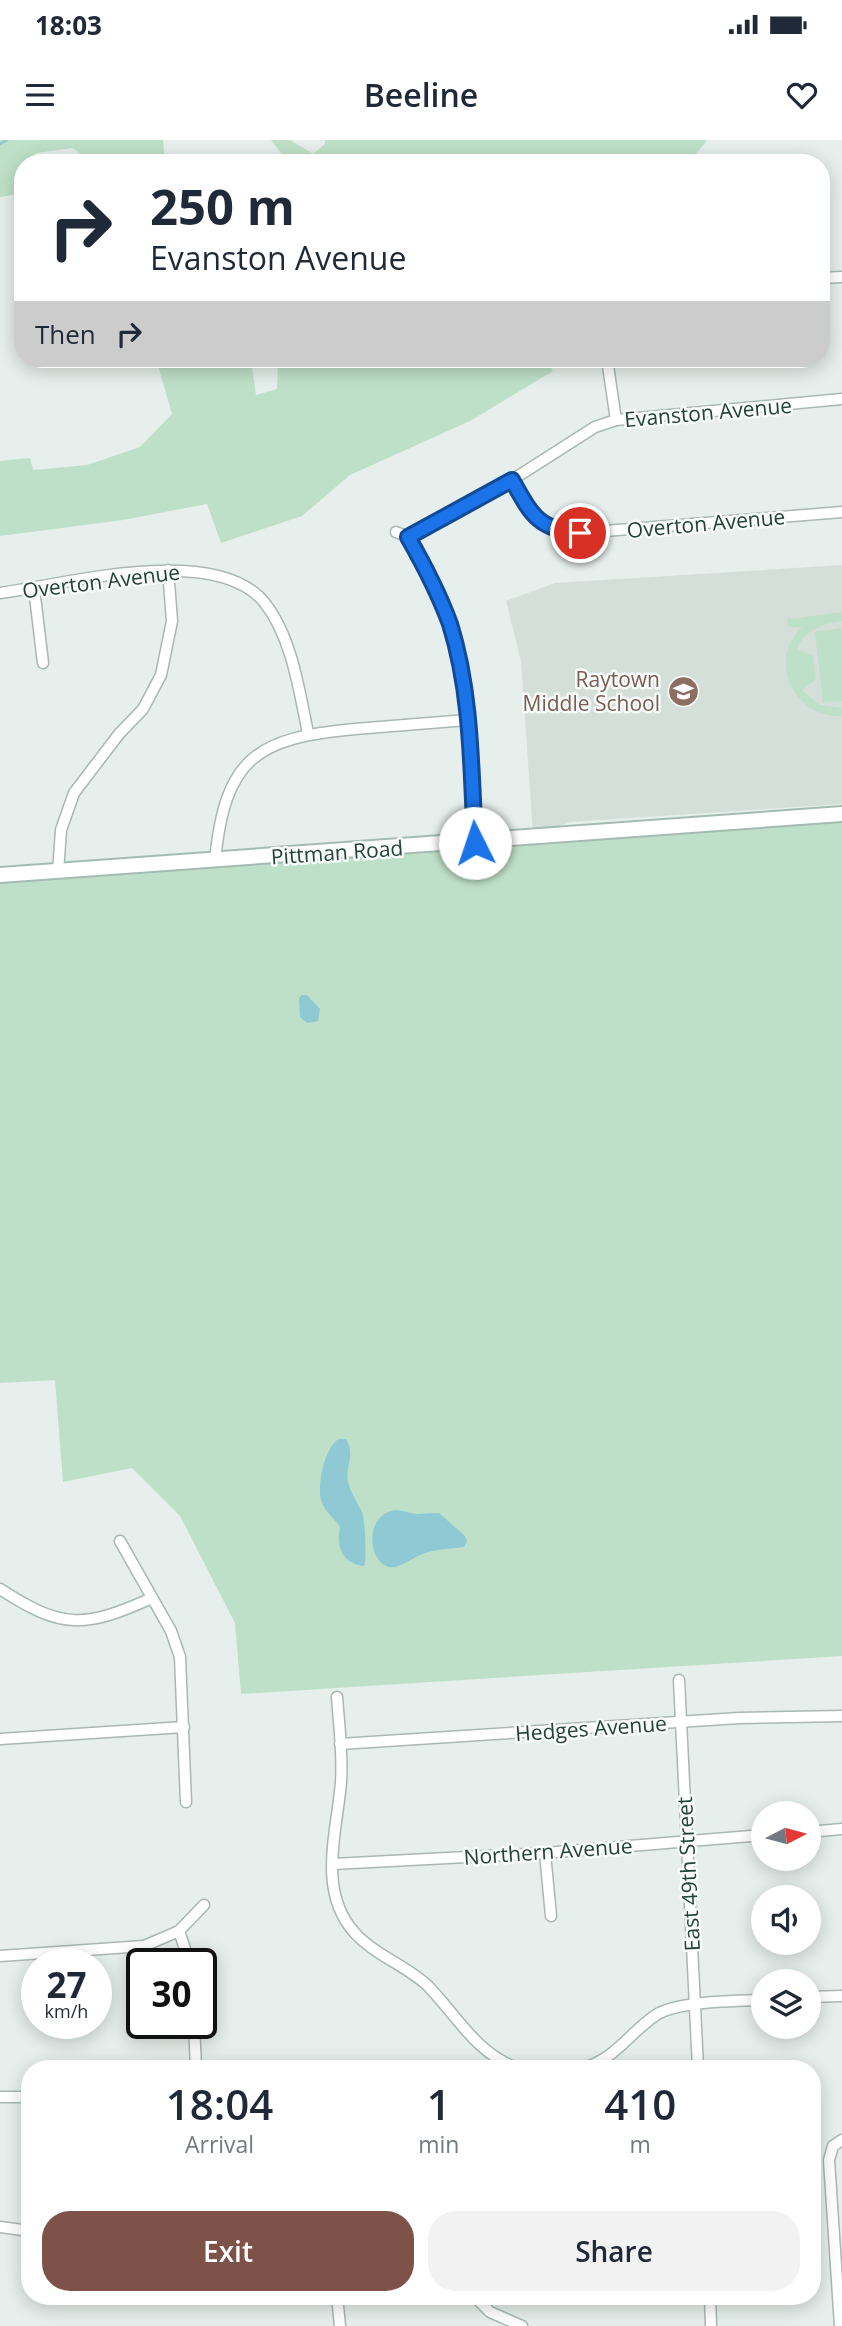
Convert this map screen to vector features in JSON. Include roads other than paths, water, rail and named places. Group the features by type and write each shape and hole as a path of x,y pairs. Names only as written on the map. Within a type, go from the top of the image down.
{"street":[{"path":"607,368 616,420"},
{"name":"Evanston Avenue","path":"408,537 512,480 594,427 616,420 842,399"},
{"name":"Overton Avenue","path":"512,480 536,520 559,532 580,533 842,512"},
{"path":"396,532 408,537 433,582 450,625 461,669 467,720 475,843"},
{"path":"58,872 61,830 74,793 119,734 143,709 161,675 172,621 168,570"},
{"name":"Overton Avenue","path":"0,593 168,570 227,577 246,587 263,601 275,620 293,667 308,733"},
{"path":"34,589 43,663"},
{"path":"215,861 222,812 242,771 268,747 308,733 467,720"},
{"name":"Pittman Road","path":"0,875 475,843 646,826 842,814"},
{"path":"120,1541 171,1631 180,1657 186,1802"},
{"path":"0,1589 35,1612 57,1619 80,1621 113,1616 152,1598"},
{"name":"East 49th Street","path":"679,1680 698,2060"},
{"path":"337,1697 341,1782 333,1831 332,1864 337,1904 355,1933 422,1980 473,2040 500,2060"},
{"name":"Hedges Avenue","path":"340,1744 681,1722 842,1716"},
{"path":"0,1739 184,1727"},
{"path":"821,1831 842,1829"},
{"name":"Northern Avenue","path":"332,1864 545,1853 751,1836"},
{"path":"545,1853 551,1916"},
{"path":"0,1956 144,1946 179,1931 204,1905"},
{"path":"179,1931 185,1948"},
{"path":"821,1997 842,1996"},
{"path":"600,2060 615,2053 657,2014 695,2006 751,2001"},
{"path":"195,2039 196,2060"},
{"path":"0,2097 21,2097"},
{"path":"840,2142 829,2160 839,2273 840,2326"},
{"path":"0,2227 21,2230"},
{"path":"338,2305 340,2326"},
{"path":"483,2305 490,2312 522,2326"},
{"path":"710,2305 711,2326"}],"water":[{"path":"307,995 320,1009 318,1021 307,1023 300,1017 299,998"},
{"path":"339,1439 346,1439 349,1445 348,1482 363,1516 364,1566 350,1562 342,1553 340,1527 321,1500 323,1467 330,1449"},
{"path":"397,1510 416,1514 439,1513 465,1536 467,1541 464,1547 431,1552 401,1565 389,1567 381,1563 376,1556 372,1537 379,1519"}],"waterway":[{"path":"0,144 7,140"}],"place":[{"name":"Raytown Middle School","path":"683,691"}]}
